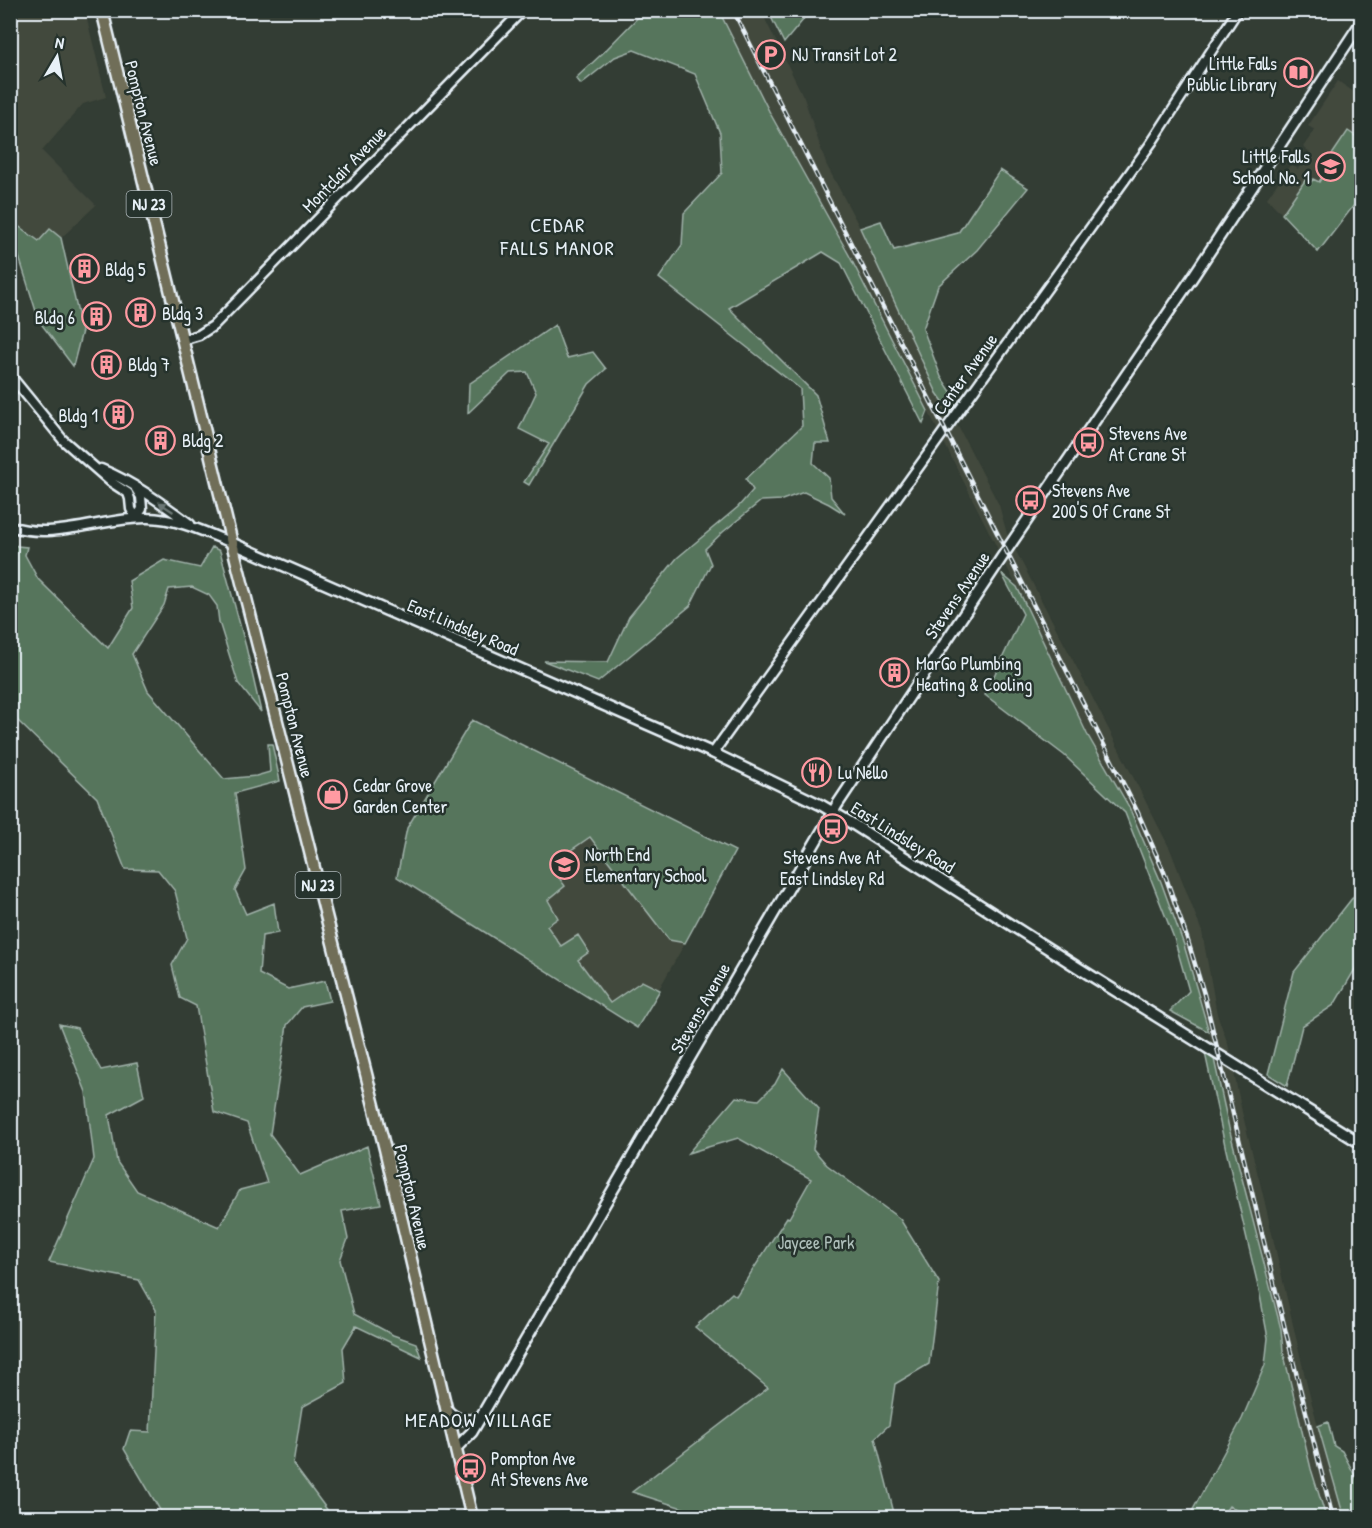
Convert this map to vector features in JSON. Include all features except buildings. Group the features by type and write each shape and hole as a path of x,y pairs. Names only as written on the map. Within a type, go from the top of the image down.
{"main road":[{"name":"Pompton Avenue","path":"102,10 232,543 371,1095 472,1518"},
{"name":"Stevens Avenue","path":"456,1448 472,1432 482,1416 833,812 1362,21"},
{"name":"East Lindsley Road","path":"232,543 713,753 833,812 1362,1144"},
{"path":"447,1410 456,1418 464,1420 473,1420 482,1416"}],"street":[{"name":"Montclair Avenue","path":"182,340 204,333 213,326 523,10"},
{"name":"Center Avenue","path":"713,753 1130,172 1238,10"},
{"path":"10,375 63,440 111,482 128,493 131,509 136,518"},
{"path":"95,467 135,487 169,508 195,528"},
{"path":"135,487 141,497 142,509 136,518"},
{"path":"10,526 23,530 44,531 136,518 159,519 195,528 232,543"}],"shaded area":[{"path":"11,11 85,11 106,97 83,104 42,151 96,205 61,238 50,230 40,241 11,220 10,145 14,137 10,133"},
{"path":"719,11 761,11 804,98 826,164 860,228 937,393 950,411 999,505 1007,534 1170,849 1202,932 1217,1014 1228,1044 1306,1381 1345,1517 1326,1517 1321,1504 1283,1351 1281,1328 1229,1128 1209,1032 1161,882 1129,807 1087,734 1017,587 849,255 771,115"},
{"name":"Little Falls School No. 1","path":"1338,81 1361,97 1361,196 1318,252 1267,198 1291,164 1298,169 1310,152 1303,147 1315,130 1308,126"},
{"name":"North End Elementary School","path":"472,720 735,851 637,1028 397,877 407,828"},
{"path":"1228,1506 1248,1517 1221,1518"}],"green space":[{"path":"644,11 719,11 771,115 849,255 928,411 923,424 841,263 823,252 729,308 816,395 830,443 815,443 813,463 829,478 831,497 845,514 804,492 782,500 761,501 705,549 711,564 690,606 598,682 544,661 608,662 629,617 677,558 738,507 753,490 746,479 802,426 800,389 659,278 682,245 684,213 722,173 720,133 695,74 634,50 615,57 581,84 576,78"},
{"path":"768,11 807,11 803,20 784,43"},
{"path":"1348,131 1357,137 1361,131 1361,196 1318,252 1282,214 1306,179 1319,182 1324,174 1321,171"},
{"path":"1000,170 1028,188 977,250 938,286 923,329 941,377 956,399 950,411 937,393 860,228 881,221 894,250 958,233"},
{"path":"10,220 39,241 50,229 61,238 82,331 73,366 39,321 16,247 11,243"},
{"path":"555,325 567,358 593,352 606,369 589,384 529,485 524,482 549,444 519,429 536,393 527,372 510,373 468,413 469,384"},
{"path":"11,543 27,547 25,555 38,579 108,648 133,608 129,581 164,560 200,568 212,547 220,551 261,712 238,683 219,622 217,606 209,595 192,587 169,589 164,605 132,654 148,691 224,779 256,776 270,772 268,744 272,744 280,781 235,793 246,870 235,890 246,914 274,903 278,933 262,936 259,974 288,989 325,981 330,1001 302,1007 287,1025 270,1134 300,1175 367,1146 381,1204 342,1211 348,1239 340,1260 354,1314 393,1335 416,1343 421,1357 356,1326 343,1348 346,1383 302,1407 293,1464 331,1517 164,1517 124,1449 130,1431 150,1432 156,1310 139,1280 49,1262 94,1159 86,1092 59,1024 77,1028 101,1070 137,1063 144,1096 109,1115 117,1162 137,1191 219,1227 240,1190 267,1183 247,1123 214,1112 196,1006 180,998 172,965 187,938 175,891 158,870 125,869 97,798 16,719 11,720"},
{"path":"1002,574 1017,587 1087,734 1129,807 1161,882 1184,945 1209,1032 1170,1011 1189,991 1174,938 1125,813 1064,755 985,695 1023,614"},
{"name":"North End Elementary School","path":"472,720 735,851 685,943 669,940 590,837 557,860 557,875 565,886 548,900 558,918 547,926 561,946 578,935 589,952 578,960 610,1003 642,981 660,990 637,1028 397,877 407,828"},
{"path":"1361,887 1361,955 1357,966 1334,1005 1302,1026 1287,1086 1268,1074 1294,972"},
{"path":"1205,1053 1214,1059 1229,1128 1281,1329 1283,1351 1311,1469 1326,1517 1248,1517 1229,1506 1221,1517 1189,1517 1242,1419 1265,1365 1268,1338"},
{"name":"Jaycee Park","path":"783,1069 819,1109 813,1149 827,1165 900,1219 939,1282 929,1364 895,1384 889,1425 875,1438 895,1517 711,1517 632,1492 768,1388 695,1327 732,1293 736,1296 787,1217 789,1218 811,1179 738,1138 688,1153 736,1097 759,1100 775,1084"},
{"path":"1328,1422 1334,1446 1342,1451 1361,1487 1361,1517 1345,1517 1343,1514 1318,1426"}],"railway":[{"path":"733,10 1082,701 1138,813 1164,872 1204,994 1333,1518"}],"place":[{"name":"NJ Transit Lot 2","path":"771,54"},
{"name":"Little Falls Public Library","path":"1298,73"},
{"name":"Little Falls School No. 1","path":"1331,166"},
{"name":"Bldg 5","path":"84,269"},
{"name":"Bldg 3","path":"141,313"},
{"name":"Bldg 6","path":"96,317"},
{"name":"Bldg 7","path":"107,364"},
{"name":"Bldg 1","path":"119,415"},
{"name":"Bldg 2","path":"161,440"},
{"name":"Stevens Ave At Crane St","path":"1088,443"},
{"name":"Stevens Ave 200'S Of Crane St","path":"1031,500"},
{"name":"MarGo Plumbing Heating & Cooling","path":"895,673"},
{"name":"Lu Nello","path":"817,772"},
{"name":"Cedar Grove Garden Center","path":"332,795"},
{"name":"Stevens Ave At East Lindsley Rd","path":"832,828"},
{"name":"North End Elementary School","path":"564,864"},
{"name":"Pompton Ave At Stevens Ave","path":"470,1468"}],"district":[{"name":"CEDAR FALLS MANOR","path":"558,236"},
{"name":"MEADOW VILLAGE","path":"479,1419"}]}
